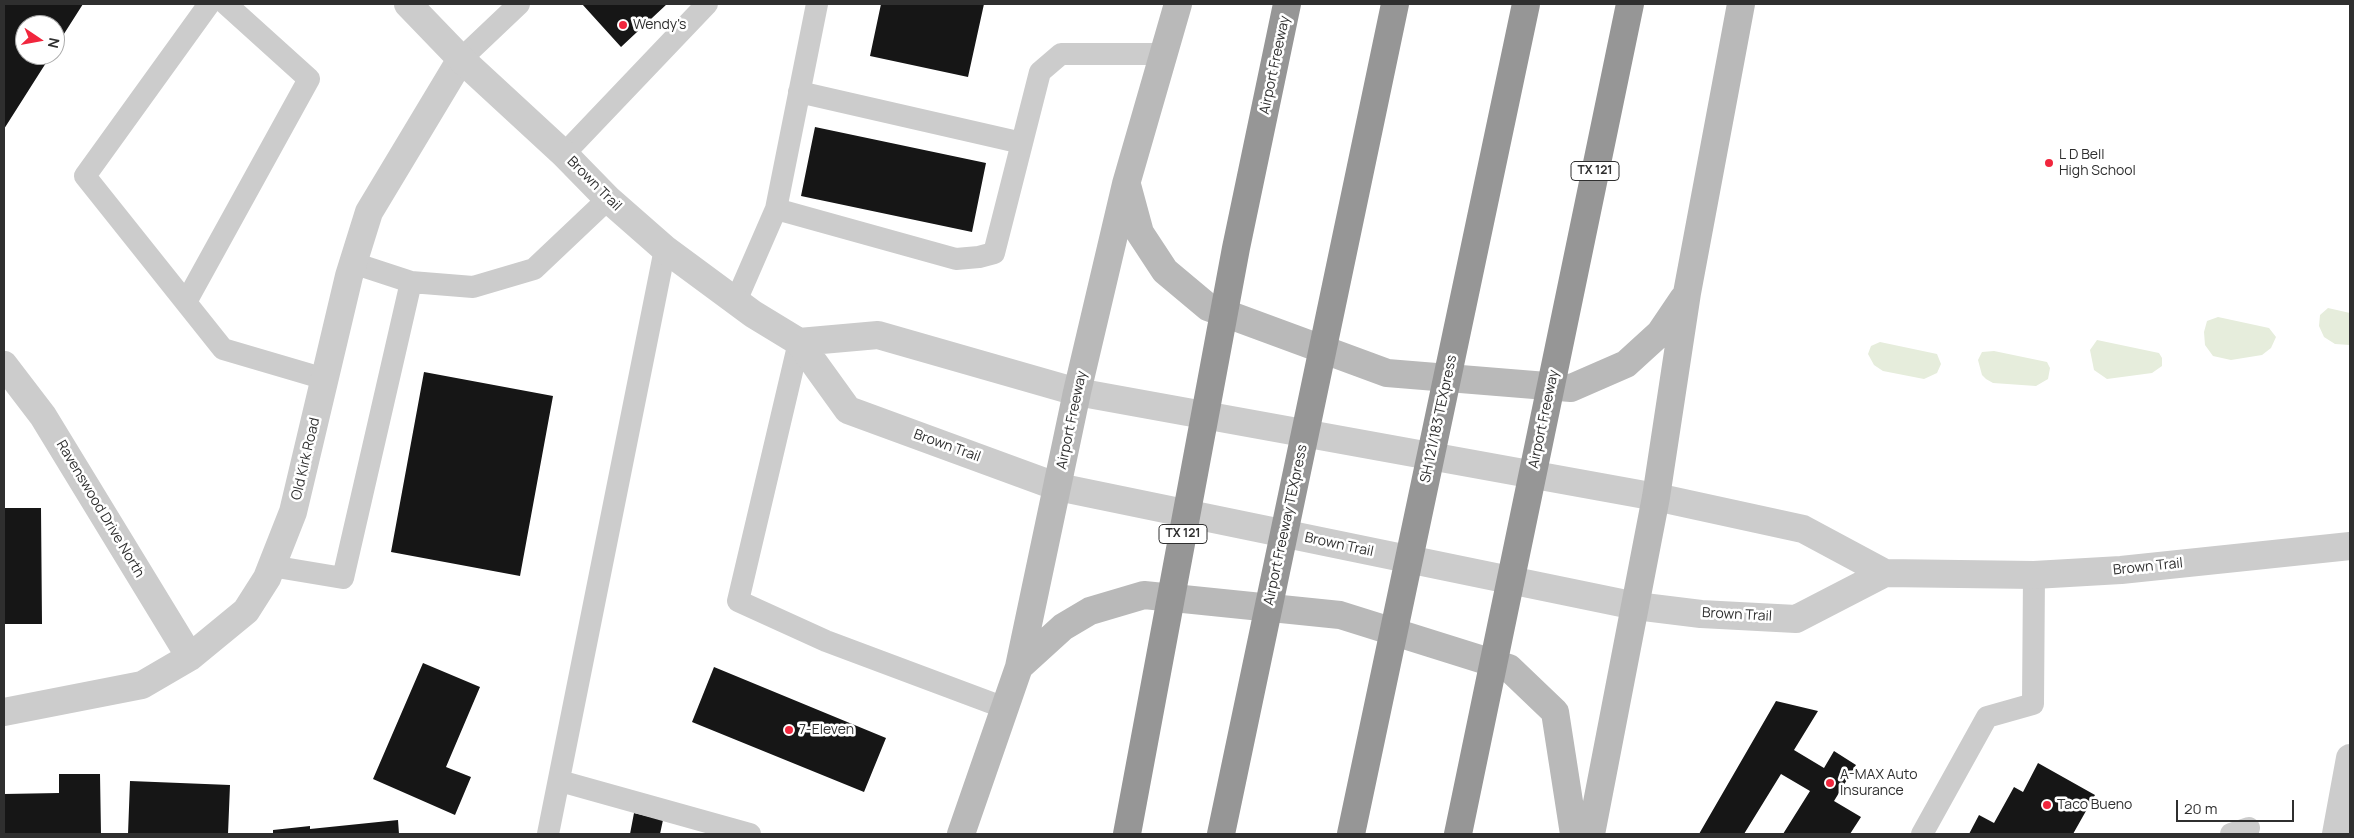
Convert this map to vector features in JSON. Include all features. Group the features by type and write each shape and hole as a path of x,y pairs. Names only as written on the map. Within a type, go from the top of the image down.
{"highway":[{"name":"Airport Freeway","path":"1126,829 1236,248 1287,4"},
{"name":"Airport Freeway TEXpress","path":"1221,834 1395,4"},
{"name":"SH 121/183 TEXpress","path":"1351,834 1526,4"},
{"name":"Airport Freeway","path":"1458,834 1630,4"}],"main road":[{"name":"Airport Freeway","path":"961,834 1019,667 1077,392 1126,184 1178,4"},
{"path":"1591,834 1622,664 1636,606 1656,497 1687,293 1741,4"},
{"path":"1126,184 1140,233 1164,271 1208,307 1387,373 1571,388 1626,364 1660,333 1687,293"},
{"path":"1019,667 1063,627 1090,611 1144,595 1340,615 1508,668 1556,712 1574,834"}],"street":[{"name":"Brown Trail","path":"408,4 462,59 564,154 608,199 665,249 736,301 799,342 848,410 1058,487 1636,606 1701,614 1796,619 1885,572"},
{"name":"Old Kirk Road","path":"4,712 142,684 190,657 246,611 267,578 293,512 353,263 369,212 462,59"},
{"name":"Brown Trail","path":"799,342 878,335 1077,392 1656,497 1803,529 1885,572 2034,575 2122,570 2350,546"},
{"name":"Ravenswood Drive North","path":"4,365 43,416 190,657"},
{"path":"2336,834 2350,758"}],"lane":[{"path":"209,4 85,176 223,349 324,379"},
{"path":"186,302 309,79 226,4"},
{"path":"462,59 519,4"},
{"path":"564,154 707,4"},
{"path":"736,301 776,209 817,4"},
{"path":"776,209 956,259 994,253 1040,72 1061,54 1164,54"},
{"path":"799,92 1022,144"},
{"path":"353,263 412,282 473,287 534,269 608,199"},
{"path":"548,834 665,249"},
{"path":"272,566 343,578 412,282"},
{"path":"799,342 738,601 826,641 1005,708"},
{"path":"1922,834 1987,718 2034,704 2034,575"},
{"path":"560,781 750,834"}],"green space":[{"path":"2328,308 2350,313 2350,345 2335,344 2324,337 2319,326 2320,315"},
{"path":"2218,317 2269,328 2276,337 2271,348 2262,355 2231,360 2213,356 2205,345 2204,332 2207,321"},
{"path":"2097,340 2159,353 2162,358 2162,366 2152,373 2107,379 2094,370 2090,350"},
{"path":"1880,342 1937,354 1941,364 1937,373 1924,379 1883,371 1874,365 1868,354 1871,346"},
{"path":"1994,351 2047,362 2050,368 2048,379 2036,386 1993,383 1982,375 1978,360 1982,352"}],"building":[{"path":"4,4 83,4 65,32 65,15 15,15 15,65 45,65 4,129"},
{"name":"Wendy's","path":"582,4 667,4 621,47"},
{"path":"881,4 984,4 968,77 870,56"},
{"path":"815,127 986,163 972,232 801,196"},
{"path":"424,372 553,396 520,576 391,552"},
{"path":"4,508 41,508 42,624 4,624"},
{"path":"423,663 480,687 446,767 471,777 455,815 373,779"},
{"name":"7-Eleven","path":"714,667 886,738 864,792 692,722"},
{"path":"1776,701 1818,711 1794,750 1824,768 1834,751 1856,765 1834,801 1861,817 1850,834 1783,834 1810,791 1781,774 1744,834 1699,834"},
{"name":"Taco Bueno","path":"2038,763 2095,795 2073,834 1969,834 1979,815 1994,823 2014,787 2023,792"},
{"path":"59,774 100,774 101,834 4,834 4,794 59,793"},
{"path":"130,781 230,785 228,834 128,834"},
{"path":"634,813 663,820 660,834 630,834"},
{"path":"398,820 399,834 273,834 273,830 310,826 310,829"}],"place":[{"name":"Wendy's","path":"623,25"},
{"name":"L D Bell High School","path":"2049,163"},
{"name":"7-Eleven","path":"789,730"},
{"name":"A-MAX Auto Insurance","path":"1830,783"},
{"name":"Taco Bueno","path":"2047,805"}]}
